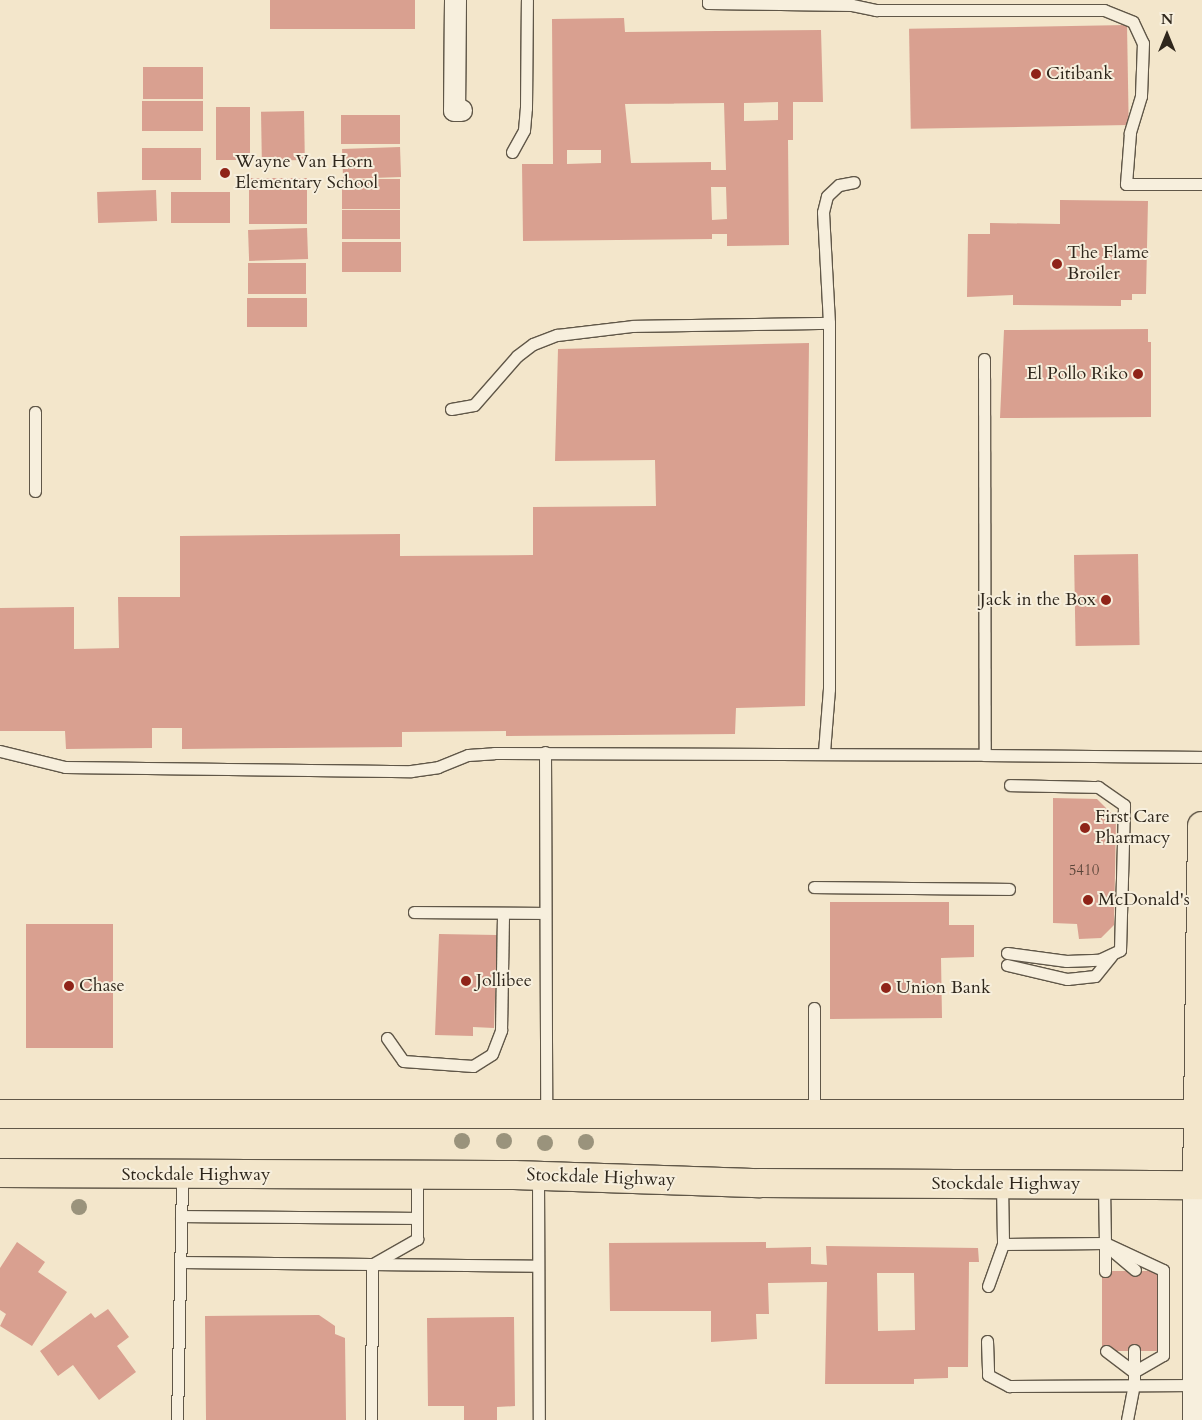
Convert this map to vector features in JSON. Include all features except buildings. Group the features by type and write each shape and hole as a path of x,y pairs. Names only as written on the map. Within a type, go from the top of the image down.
{"main road":[{"path":"1197,1420 1202,826"},
{"path":"0,1114 814,1112 1200,1114"},
{"name":"Stockdale Highway","path":"0,1173 538,1176 760,1183 1199,1185"}],"street":[{"path":"455,0 454,110 461,110"}],"lane":[{"path":"512,152 524,130 527,0"},
{"path":"708,0 708,3 852,5 876,10 1104,10 1133,22 1143,42 1141,96 1130,133 1126,184 1202,184"},
{"path":"824,752 829,689 829,323 823,212 827,196 839,186 854,182"},
{"path":"451,409 474,405 517,356 533,344 557,335 633,326 829,323"},
{"path":"984,359 984,755"},
{"path":"34,412 35,491"},
{"path":"0,751 21,759 65,767 411,771 438,767 468,755 544,752 824,752 1202,757"},
{"path":"544,752 546,1114"},
{"path":"1010,785 1098,787 1124,805 1120,950 1099,960 1066,962 1007,959 1067,979 1095,976 1112,954"},
{"path":"814,887 1009,889"},
{"path":"414,912 545,913"},
{"path":"387,1038 403,1062 473,1066 492,1054 502,1030 503,913"},
{"path":"814,1008 814,1112"},
{"path":"177,1420 182,1175"},
{"path":"372,1265 417,1239 417,1175"},
{"path":"538,1176 539,1420"},
{"path":"988,1286 1003,1244 1002,1184"},
{"path":"1104,1185 1105,1271"},
{"path":"181,1216 417,1218"},
{"path":"1003,1244 1105,1243 1163,1270 1163,1355 1134,1372"},
{"path":"1105,1243 1135,1270"},
{"path":"180,1262 538,1266"},
{"path":"371,1420 372,1265"},
{"path":"987,1341 988,1375 1009,1386 1197,1385"},
{"path":"1127,1420 1134,1385 1134,1350"},
{"path":"1106,1351 1134,1372"}],"place":[{"name":"Citibank","path":"1036,74"},
{"name":"Wayne Van Horn Elementary School","path":"225,173"},
{"name":"The Flame Broiler","path":"1057,264"},
{"name":"El Pollo Riko","path":"1138,374"},
{"name":"Jack in the Box","path":"1106,600"},
{"name":"First Care Pharmacy","path":"1085,828"},
{"name":"McDonald's","path":"1088,900"},
{"name":"Jollibee","path":"466,981"},
{"name":"Chase","path":"69,986"},
{"name":"Union Bank","path":"886,988"}]}
